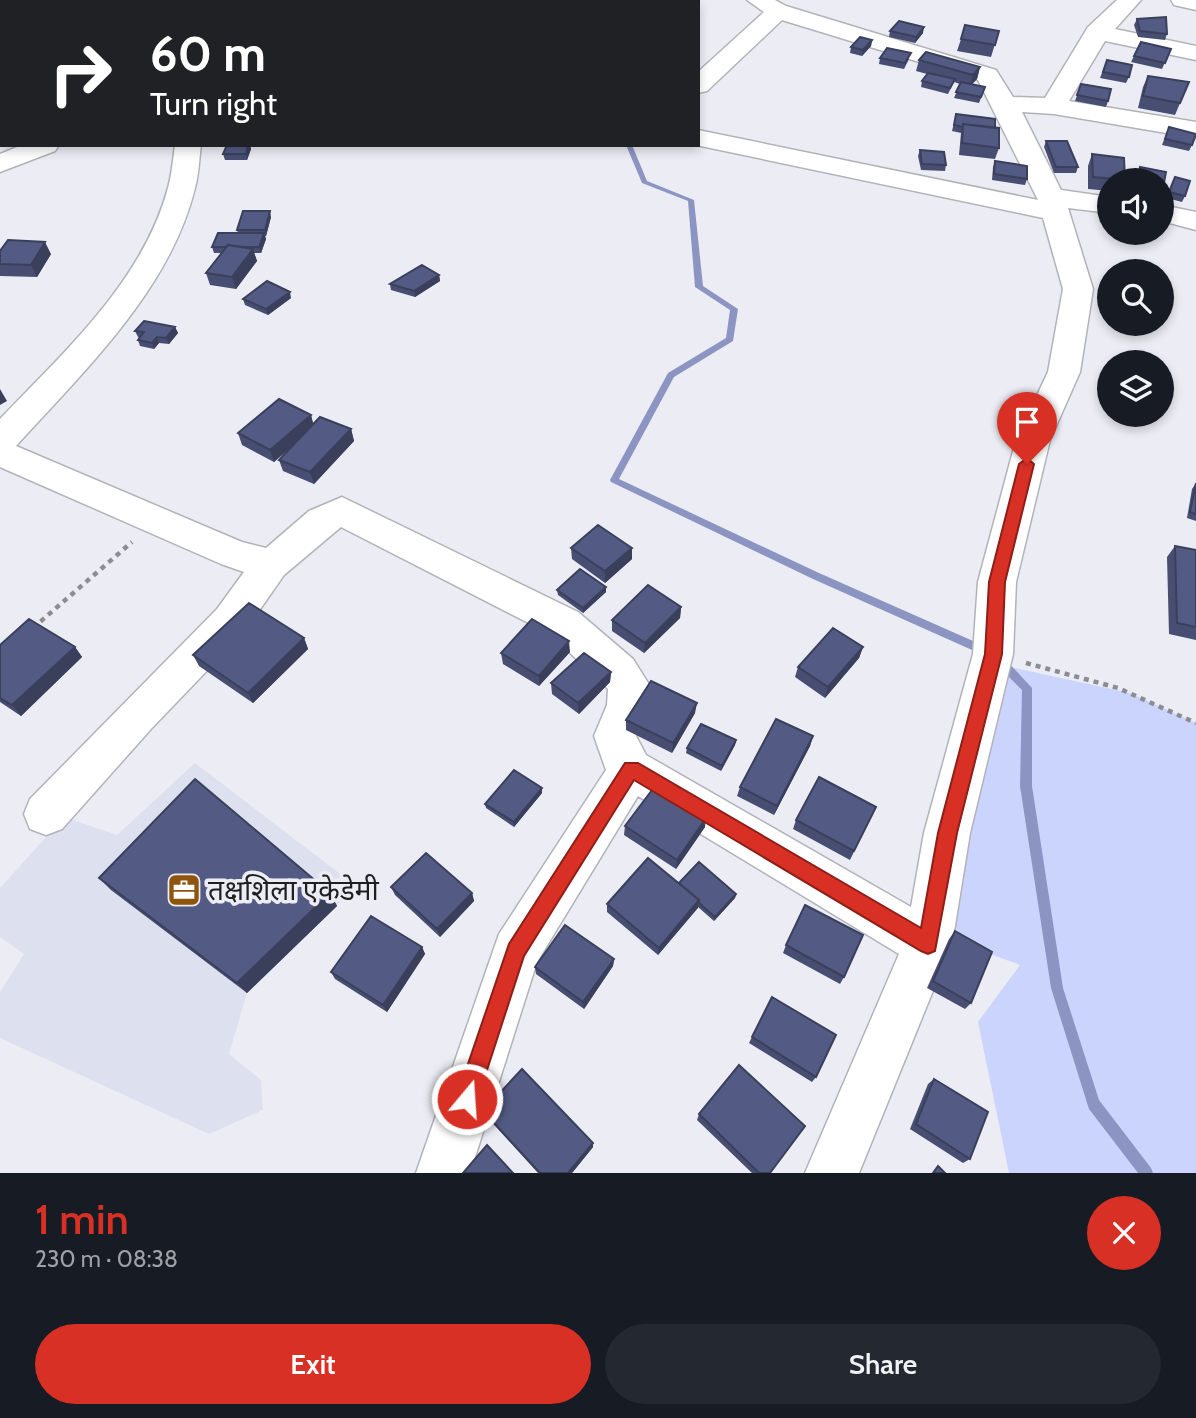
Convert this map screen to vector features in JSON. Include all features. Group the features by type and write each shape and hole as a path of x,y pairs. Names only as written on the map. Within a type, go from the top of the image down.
{"street":[{"path":"1055,106 1067,77 1096,32 1130,0"},
{"path":"1182,0 1196,2"},
{"path":"700,84 768,5 987,75 1005,104 1053,204 1078,289 1064,373 1032,440 997,582 993,654 947,833 928,944 832,1173"},
{"path":"1096,32 1196,53"},
{"path":"1005,104 1055,106 1196,130"},
{"path":"700,138 1053,204 1097,205"},
{"path":"0,164 41,147"},
{"path":"0,441 75,358 144,274 187,174 188,147"},
{"path":"1174,216 1196,221"},
{"path":"0,453 234,554 271,564"},
{"path":"46,814 136,716 231,620 271,564 289,553 315,526 342,511 564,623 619,671 629,686 628,705 615,736 620,753 631,769 928,944"},
{"path":"443,1173 516,951 631,769"}],"path":[{"path":"31,629 156,521"},
{"path":"993,654 1118,688 1196,723"}],"shaded area":[{"path":"996,664 1130,693 1196,723 1196,1173 1009,1173 978,1022 1020,965 949,939"},
{"path":"195,763 356,886 247,993 229,1054 261,1080 263,1110 209,1134 0,1038 0,992 24,954 0,937 0,888 64,817 117,835"}],"building":[{"path":"1166,17 1167,34 1140,31 1137,19"},
{"path":"899,21 924,27 916,37 890,31"},
{"path":"965,25 999,31 995,45 961,39"},
{"path":"860,37 872,40 863,50 851,47"},
{"path":"1141,42 1171,49 1165,63 1134,56"},
{"path":"887,48 911,53 905,63 880,58"},
{"path":"926,52 980,67 973,75 919,60"},
{"path":"1107,60 1132,65 1129,77 1103,72"},
{"path":"928,73 955,79 950,88 922,81"},
{"path":"1148,76 1189,82 1180,103 1143,96"},
{"path":"961,82 985,87 981,97 956,92"},
{"path":"1081,84 1111,89 1108,101 1077,95"},
{"path":"956,114 995,119 995,128 954,125"},
{"path":"963,124 999,128 999,148 962,143"},
{"path":"1169,127 1196,134 1192,145 1165,139"},
{"path":"1046,141 1067,141 1078,167 1056,167"},
{"path":"226,147 248,147 246,154 223,154"},
{"path":"920,150 944,152 946,165 922,164"},
{"path":"1092,154 1124,158 1124,168 1097,168 1097,177 1093,177"},
{"path":"995,161 1027,166 1027,179 994,174"},
{"path":"1175,177 1190,181 1185,196 1174,193"},
{"path":"243,211 270,211 265,230 237,230"},
{"path":"218,233 264,233 259,247 212,247"},
{"path":"8,240 45,242 31,265 0,264 0,251"},
{"path":"228,245 253,249 232,277 206,273"},
{"path":"422,265 439,275 414,291 390,284"},
{"path":"267,281 290,292 266,309 243,299"},
{"path":"144,321 175,327 166,338 157,337 152,343 138,340 144,332 135,331"},
{"path":"279,399 311,415 270,450 238,433"},
{"path":"320,417 351,429 310,472 279,460"},
{"path":"1196,483 1196,514 1190,512"},
{"path":"598,525 632,548 605,571 571,548"},
{"path":"1175,546 1196,550 1196,627 1177,623"},
{"path":"580,569 606,587 583,608 557,590"},
{"path":"648,585 681,607 645,643 612,620"},
{"path":"249,603 304,638 248,693 193,655"},
{"path":"29,619 75,647 12,705 0,698 0,645"},
{"path":"532,619 569,641 539,676 501,653"},
{"path":"833,628 863,647 828,687 798,667"},
{"path":"584,653 611,672 578,703 551,683"},
{"path":"651,681 697,703 673,743 626,720"},
{"path":"776,719 813,736 777,806 740,787"},
{"path":"701,724 736,740 722,766 687,748"},
{"path":"514,770 542,788 514,822 485,804"},
{"path":"819,777 876,807 854,851 796,820"},
{"path":"195,779 330,893 237,983 99,878"},
{"path":"655,786 706,818 677,860 625,826"},
{"path":"426,853 472,893 437,929 391,887"},
{"path":"648,858 699,900 659,948 607,904"},
{"path":"699,862 736,894 715,917 679,883"},
{"path":"805,905 863,935 844,977 786,945"},
{"path":"371,916 422,947 383,1005 331,972"},
{"path":"565,925 614,959 583,1002 535,967"},
{"path":"955,931 992,952 971,1003 933,981"},
{"path":"772,997 836,1035 816,1077 752,1037"},
{"path":"739,1065 805,1126 770,1173 759,1173 699,1114"},
{"path":"522,1069 593,1143 568,1173 540,1173 483,1111"},
{"path":"934,1079 988,1112 970,1159 916,1124"},
{"path":"487,1145 513,1173 463,1173"},
{"path":"938,1166 945,1173 933,1173"}],"waterway":[{"path":"630,147 644,182 691,200 699,287 734,309 730,339 671,375 614,480 816,576 985,651"},
{"path":"1000,661 1027,688 1026,786 1057,988 1094,1104 1146,1173"}],"place":[{"name":"तक्षशिला एकेडेमी","path":"184,890"}],"route":[{"path":"467,1099 516,951 631,769 928,944 947,833 993,654 997,582 1027,464"}]}
